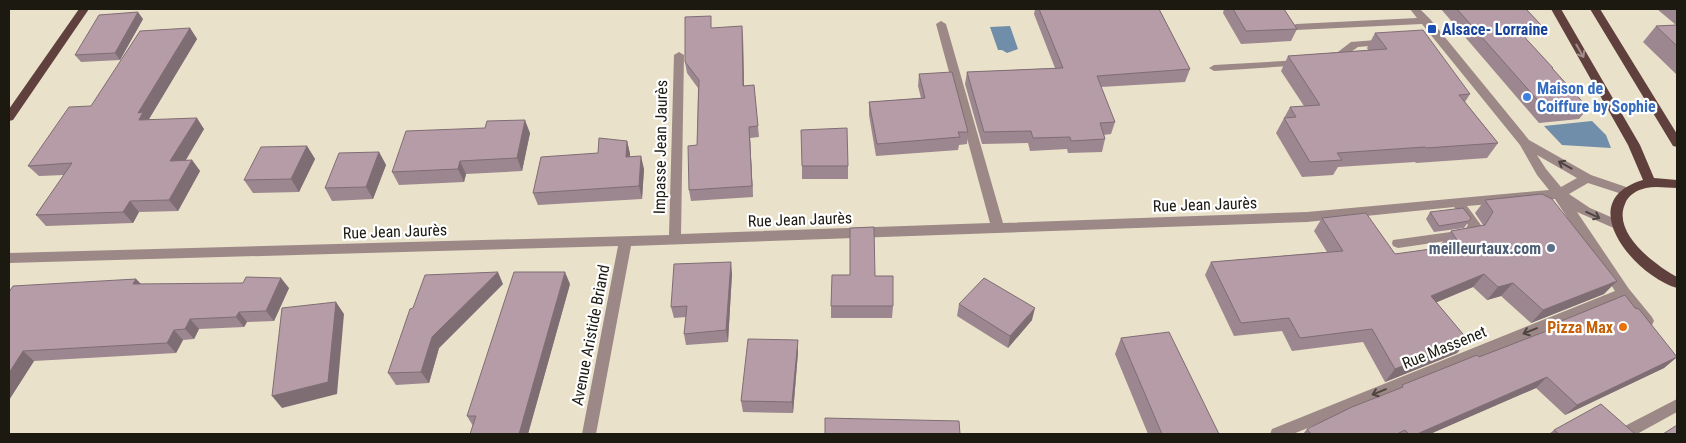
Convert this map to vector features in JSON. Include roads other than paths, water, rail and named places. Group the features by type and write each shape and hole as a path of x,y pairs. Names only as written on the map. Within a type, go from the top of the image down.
{"main road":[{"path":"9,117 84,9"},
{"path":"1556,9 1634,145 1650,183"},
{"path":"1595,9 1677,143"},
{"path":"1677,184 1650,183 1625,191 1615,205 1616,224 1633,251 1666,278 1677,283"}],"street":[{"path":"1416,9 1525,143 1535,165 1558,194 1624,293 1654,329"},
{"path":"1296,28 1426,21"},
{"path":"941,24 998,228"},
{"path":"1421,40 1440,39"},
{"path":"1214,68 1331,62 1355,44 1402,41"},
{"name":"Impasse Jean Jaurès","path":"675,240 679,55"},
{"path":"1525,143 1587,178 1625,191"},
{"name":"Rue Jean Jaurès","path":"9,258 675,240 1307,217 1530,195 1558,194 1587,178"},
{"path":"1558,194 1585,211 1616,224"},
{"path":"1398,243 1469,234 1474,224 1458,202"},
{"name":"Avenue Aristide Briand","path":"589,434 626,241"},
{"name":"Rue Massenet","path":"1277,434 1624,293"},
{"path":"1624,434 1677,405"}],"water":[{"path":"1010,26 1018,49 1007,53 998,50 990,27"},
{"path":"1592,121 1606,135 1611,148 1562,145 1544,126"}],"place":[{"name":"Alsace- Lorraine","path":"1432,29"},
{"name":"Maison de Coiffure by Sophie","path":"1527,97"},
{"name":"meilleurtaux.com","path":"1551,248"},
{"name":"Pizza Max","path":"1623,327"}]}
